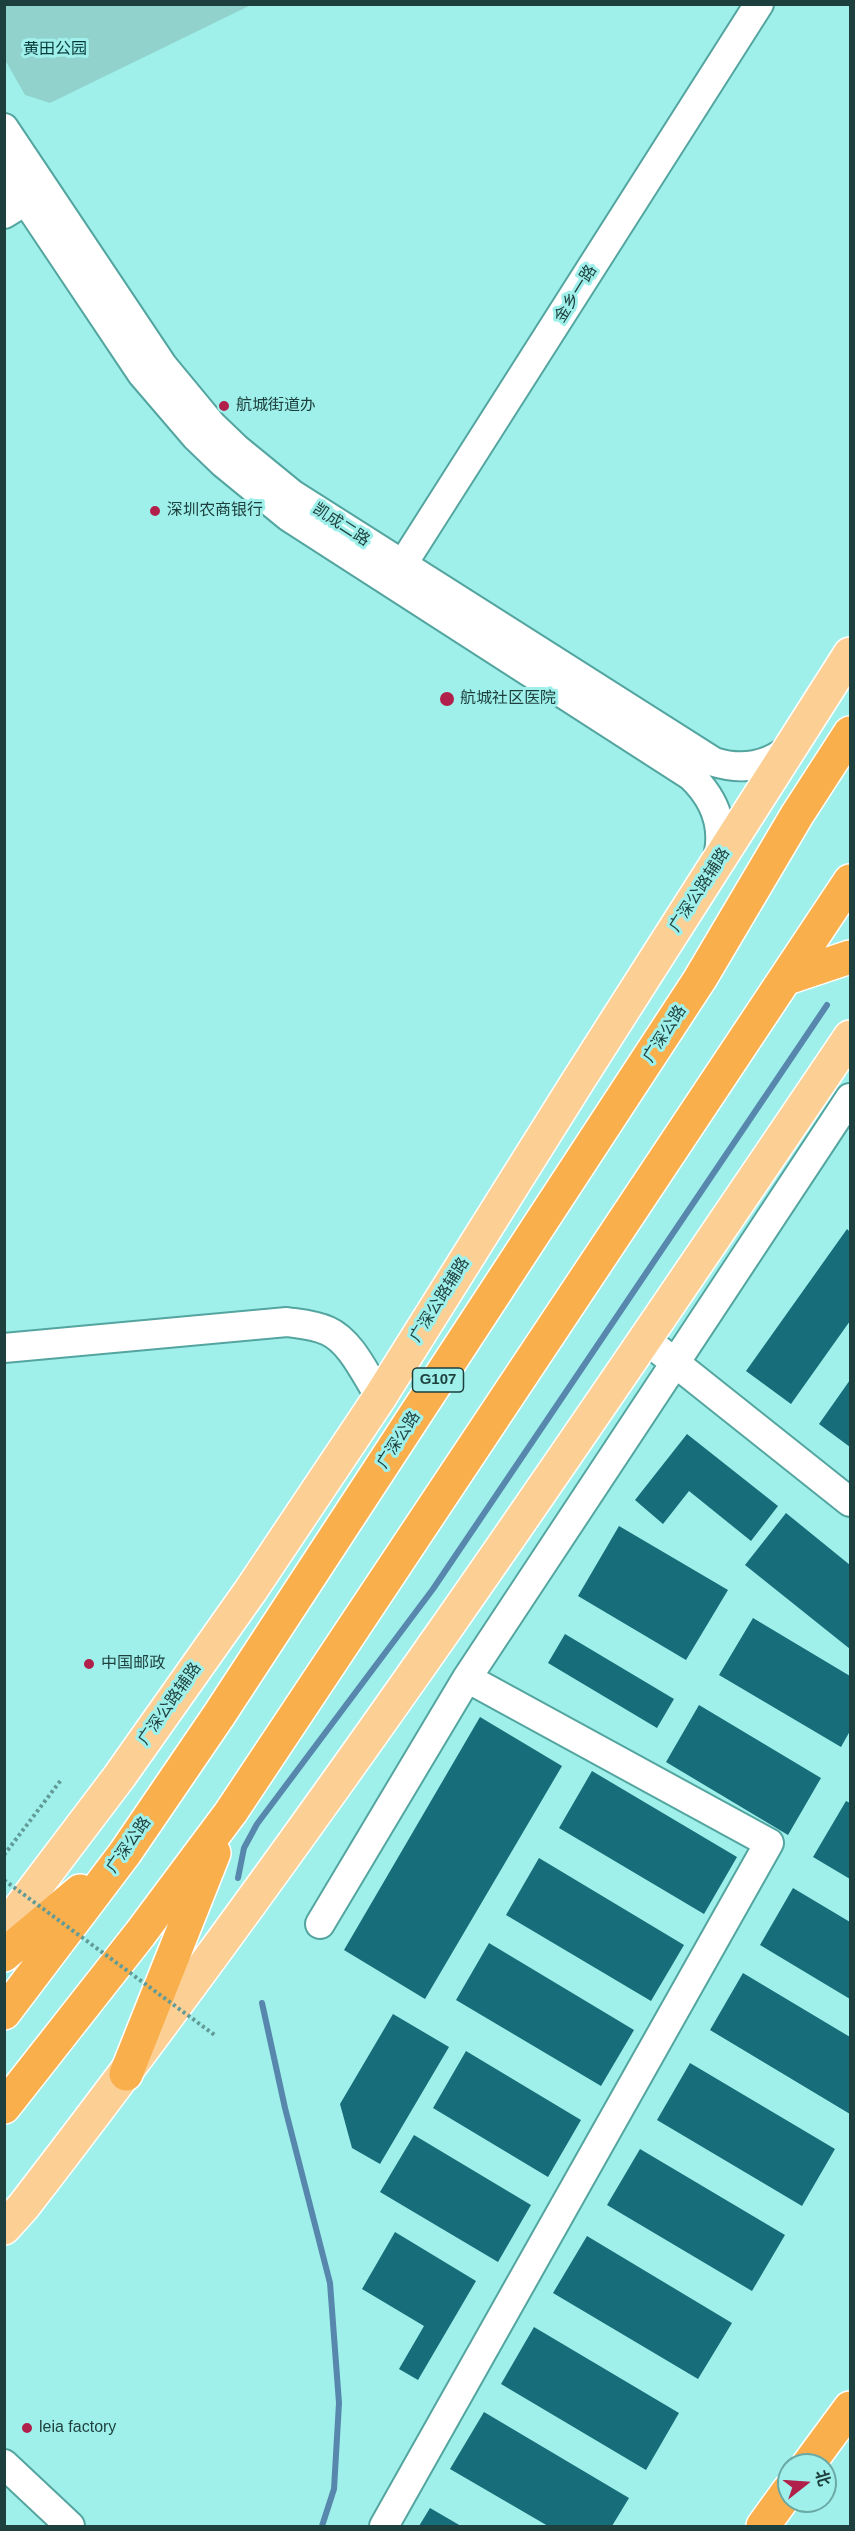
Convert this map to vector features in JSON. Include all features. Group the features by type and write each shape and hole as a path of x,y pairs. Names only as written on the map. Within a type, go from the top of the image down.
{"highway":[{"name":"广深公路","path":"4,2013 125,1853 219,1715 700,979 797,815 850,733"},
{"path":"4,2107 140,1934 231,1812 850,881"},
{"path":"821,926 850,893"},
{"path":"787,978 850,957"},
{"path":"126,2074 231,1812"},
{"path":"4,1955 125,1853"},
{"path":"817,2453 850,2408"},
{"path":"763,2526 777,2507"}],"main road":[{"name":"广深公路辅路","path":"4,1929 119,1777 251,1590 380,1397 850,654"},
{"path":"4,2228 23,2207 126,2074 403,1689 646,1339 850,1037"}],"street":[{"name":"金乡一路","path":"397,574 759,4"},
{"name":"凯成二路","path":"4,128 25,201"},
{"name":"凯成二路","path":"4,168 25,201 137,331 211,424 237,449 397,574 691,776 706,792 719,821 722,842 715,866"},
{"name":"凯成二路","path":"397,574 714,762 738,766 762,764 783,754 793,746"},
{"path":"320,1924 467,1678 850,1098"},
{"path":"4,1348 295,1323 330,1331 347,1346 380,1397"},
{"path":"646,1339 850,1502"},
{"path":"384,2526 769,1843 467,1678"},
{"path":"4,2464 70,2526"}],"path":[{"path":"4,1855 61,1780"},
{"path":"4,1880 216,2037"}],"green space":[{"name":"黄田公园","path":"4,5 251,5 50,103 25,95 5,60"}],"building":[{"path":"847,1229 850,1232 850,1321 791,1404 746,1371"},
{"path":"850,1380 850,1447 819,1424"},
{"path":"687,1434 778,1506 751,1541 689,1491 663,1524 635,1500"},
{"path":"786,1513 850,1565 850,1649 745,1565"},
{"path":"619,1526 728,1590 686,1660 578,1596"},
{"path":"753,1618 850,1676 850,1731 841,1747 719,1675"},
{"path":"565,1634 674,1699 657,1728 548,1663"},
{"path":"699,1705 821,1778 788,1835 666,1762"},
{"path":"480,1717 562,1766 425,1999 344,1950"},
{"path":"592,1771 737,1857 704,1914 559,1828"},
{"path":"846,1801 850,1803 850,1879 813,1857"},
{"path":"539,1858 684,1945 651,2001 506,1915"},
{"path":"793,1888 850,1922 850,1999 760,1945"},
{"path":"489,1943 634,2030 601,2086 456,2000"},
{"path":"743,1973 850,2037 850,2114 710,2030"},
{"path":"393,2014 449,2047 380,2164 352,2148 340,2104"},
{"path":"466,2051 581,2120 548,2177 433,2108"},
{"path":"690,2063 835,2149 802,2206 657,2120"},
{"path":"414,2135 531,2205 498,2262 380,2192"},
{"path":"640,2149 785,2235 752,2291 607,2205"},
{"path":"395,2232 476,2281 418,2380 399,2369 424,2326 362,2289"},
{"path":"587,2236 732,2323 698,2379 553,2293"},
{"path":"534,2327 679,2413 646,2470 501,2384"},
{"path":"484,2412 629,2498 612,2526 548,2526 450,2469"},
{"path":"430,2508 461,2526 419,2526"}],"waterway":[{"path":"238,1878 244,1848 257,1824 433,1589 827,1005"},
{"path":"262,2003 285,2108 330,2283 339,2403 334,2489 322,2526"}],"place":[{"name":"航城街道办","path":"224,406"},
{"name":"深圳农商银行","path":"155,511"},
{"name":"航城社区医院","path":"447,699"},
{"name":"中国邮政","path":"89,1664"},
{"name":"leia factory","path":"27,2428"}]}
